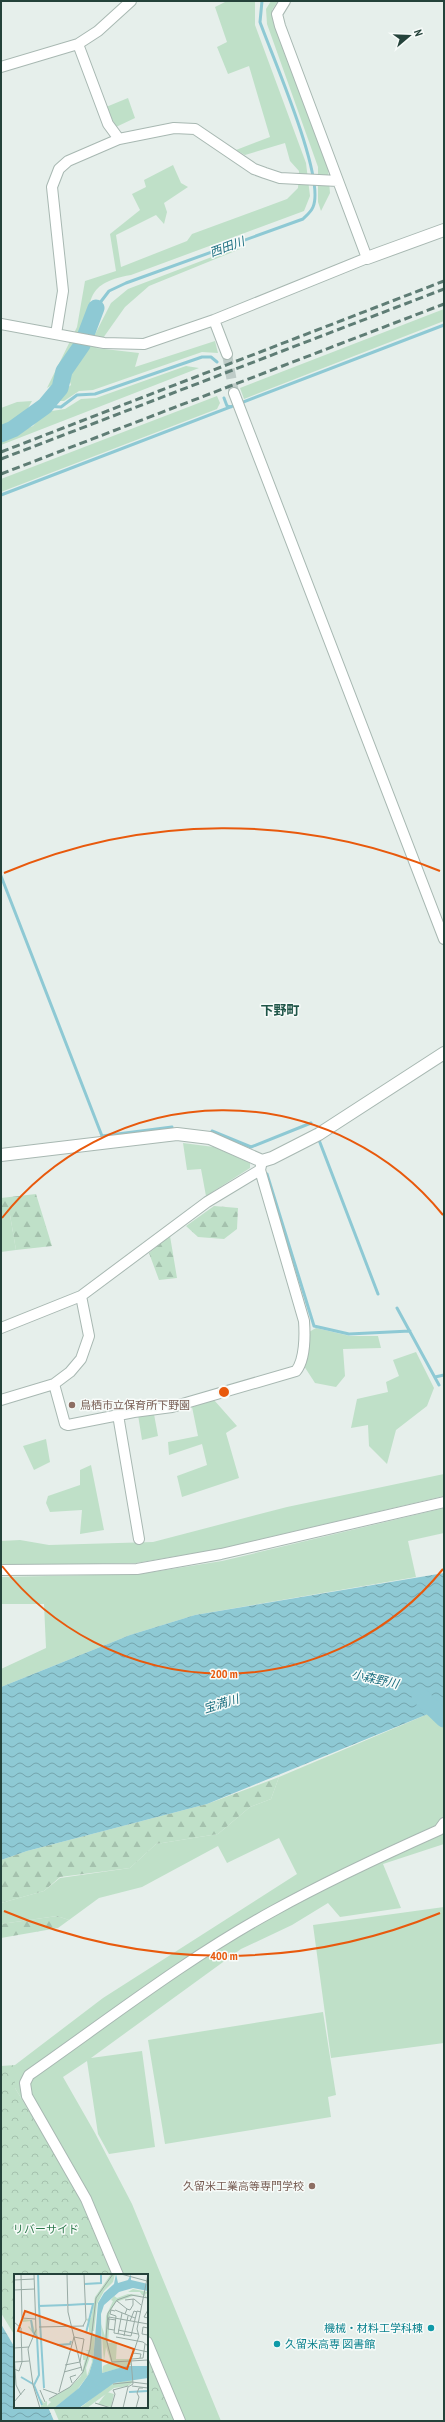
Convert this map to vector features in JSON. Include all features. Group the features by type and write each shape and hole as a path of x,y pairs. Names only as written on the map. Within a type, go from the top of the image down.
{"street":[{"path":"1,67 78,44 98,31 131,1"},
{"path":"285,1 277,14 280,26 334,181 368,258"},
{"path":"78,44 108,124 119,139"},
{"path":"56,334 63,291 52,205 54,178 59,169 68,161 119,139 174,128 195,129 260,171 280,178 334,181"},
{"path":"1,324 104,343 144,344 214,320 368,258 444,230"},
{"path":"214,320 227,354"},
{"path":"236,397 444,939"},
{"path":"1,1328 81,1296 207,1202 261,1165 319,1134 444,1053"},
{"path":"1,1155 177,1134 210,1138 261,1165 304,1321 305,1331 300,1366 296,1371 172,1407 65,1424 54,1384"},
{"path":"1,1400 54,1384 70,1372 81,1359 89,1336 81,1296"},
{"path":"118,1415 139,1539"},
{"path":"1,1570 137,1569 221,1554 444,1502"},
{"path":"118,2274 86,2199 27,2096 25,2083 29,2075 192,1960 237,1932 356,1867 439,1830 444,1823"},
{"path":"148,2344 180,2421"}],"green space":[{"path":"227,1 255,1 255,25 306,163 310,196 304,211 104,284 96,290 92,297 77,346 52,385 47,388 77,327 85,281 116,271 110,234 140,210 132,194 146,187 144,180 173,165 181,183 188,187 164,203 167,212 164,224 156,215 116,235 121,267 187,241 192,234 287,199 298,188 299,171 290,161 285,143 245,155 236,150 270,137 249,66 228,74 217,47 227,42 215,7"},
{"path":"271,1 278,1 272,10 274,25 328,169 330,193 321,211 318,202 318,167 267,24 266,9"},
{"path":"128,98 135,118 116,127 106,107"},
{"path":"240,249 149,286 125,307 96,348 139,353 135,367 215,341 218,353 202,352 93,390 79,391 64,401 56,401 62,392 71,385 67,373 88,348 111,303 128,289 230,250"},
{"path":"444,309 444,321 244,399 240,388"},
{"path":"186,366 199,368 1,445 1,438 33,426 45,412 65,409 81,399 96,398"},
{"path":"217,396 220,403 217,409 1,492 1,479"},
{"path":"32,401 23,417 1,427 1,408 17,402"},
{"path":"183,1143 214,1147 250,1163 250,1168 206,1196 201,1169 187,1170"},
{"path":"36,1194 52,1246 16,1250 10,1215 1,1215 1,1198"},
{"path":"214,1206 238,1208 237,1229 224,1239 198,1237 186,1226"},
{"path":"1,1215 10,1215 16,1250 1,1252"},
{"path":"170,1236 177,1278 159,1280 149,1253"},
{"path":"316,1328 350,1336 378,1336 381,1348 343,1349 345,1376 336,1387 315,1383 304,1366 309,1332"},
{"path":"416,1352 434,1388 427,1406 396,1430 387,1464 369,1446 368,1425 351,1428 357,1399 388,1392 386,1382 399,1376 393,1360"},
{"path":"214,1400 237,1426 226,1433 239,1478 182,1497 177,1476 207,1465 202,1444 169,1455 168,1442 198,1436 192,1407"},
{"path":"154,1414 158,1436 142,1440 138,1415"},
{"path":"46,1439 50,1462 34,1470 23,1446"},
{"path":"91,1465 104,1530 80,1534 82,1510 50,1512 46,1503 48,1496 80,1485 80,1470"},
{"path":"444,1474 444,1496 219,1549 136,1563 1,1566 1,1541 20,1540 49,1545 153,1542 287,1507"},
{"path":"444,1508 444,1533 408,1541 416,1577 195,1615 130,1635 1,1687 1,1669 46,1648 44,1604 1,1604 1,1577 140,1574 222,1561"},
{"path":"444,1710 444,1844 383,1864 401,1908 340,1917 328,1903 292,1925 241,1949 91,2058 142,2051 155,2147 109,2154 98,2134 87,2061 63,2077 95,2133 132,2204 221,2421 175,2421 148,2357 148,2274 114,2274 80,2195 15,2088 15,2065 103,1998 297,1874 279,1838 227,1863 218,1846 142,1887 99,1898 69,1920 57,1916 1,1924 1,1903 44,1891 60,1878 130,1868 156,1844 218,1834 250,1807 271,1799 279,1777 428,1714"},
{"path":"279,1777 271,1799 250,1807 218,1834 156,1844 130,1868 60,1877 44,1891 1,1903 1,1860 27,1851 207,1804"},
{"path":"444,1907 444,2043 331,2058 313,1925"},
{"path":"57,1916 69,1920 58,1928 1,1938 1,1924"},
{"path":"323,2012 336,2095 328,2097 331,2117 165,2144 148,2040"},
{"name":"リバーサイド","path":"15,2065 15,2088 80,2195 114,2274 14,2274 14,2334 1,2313 1,2066"},
{"path":"148,2357 175,2421 59,2421 53,2408 148,2408"}],"water":[{"name":"宝満川","path":"444,1573 444,1710 428,1714 207,1804 27,1851 1,1860 1,1687 130,1635 195,1615"},
{"path":"1,2324 14,2346 14,2408 48,2408 54,2421 1,2421"}],"waterway":[{"name":"西田川","path":"96,308 109,291 126,283 303,219 312,209 315,192 312,171 296,116 260,22 262,1"},
{"name":"西田川","path":"1,434 13,429 45,406 60,388 64,371 82,345 96,308"},
{"path":"1,495 444,325"},
{"path":"45,406 61,407 77,395 95,394 202,357 211,357 217,362"},
{"path":"224,398 227,406 231,407"},
{"path":"1,876 102,1136 172,1127"},
{"path":"212,1131 251,1147 311,1123"},
{"path":"319,1140 378,1294"},
{"path":"267,1174 314,1326 349,1334 410,1331"},
{"path":"397,1308 439,1385"},
{"path":"435,1377 444,1375"},
{"name":"小森野川","path":"420,1696 444,1719"}],"tunnel":[{"path":"227,354 234,393"}],"railway":[{"path":"1,452 444,281"},
{"path":"1,459 444,289"},
{"path":"1,474 444,304"}],"place":[{"name":"鳥栖市立保育所下野園","path":"72,1405"},
{"name":"久留米工業高等専門学校","path":"312,2186"},
{"name":"機械・材料工学科棟","path":"431,2328"},
{"name":"久留米高専 図書館","path":"277,2344"}],"district":[{"name":"下野町","path":"280,1010"}]}
